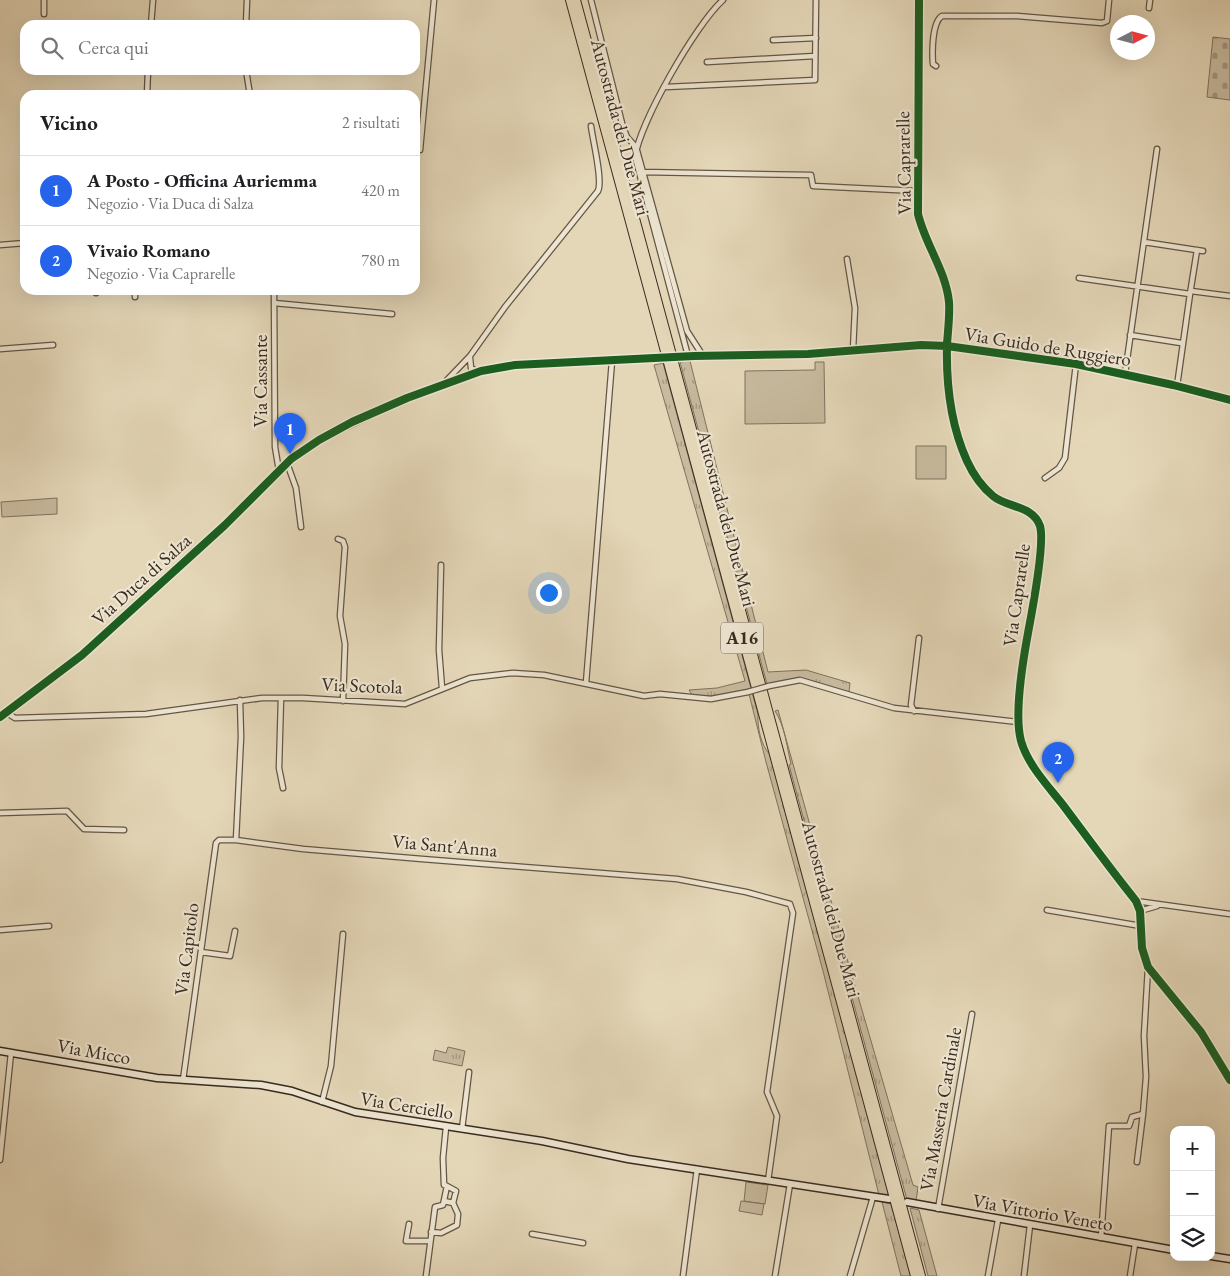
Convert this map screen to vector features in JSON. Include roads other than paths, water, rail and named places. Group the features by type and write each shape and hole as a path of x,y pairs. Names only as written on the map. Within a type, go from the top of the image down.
{"highway":[{"name":"Autostrada dei Due Mari","path":"570,0 915,1276"},
{"name":"Autostrada dei Due Mari","path":"576,0 921,1276"}],"street":[{"path":"44,0 44,14"},
{"path":"151,20 153,0"},
{"path":"246,20 247,0"},
{"path":"420,150 434,0"},
{"path":"591,0 623,127 627,138 636,147 687,331 703,356"},
{"path":"688,356 636,168 636,147 643,129 700,26 723,0"},
{"path":"666,86 815,80 816,0"},
{"name":"Via Caprarelle","path":"919,0 917,192 921,228 946,286 949,302 947,346 953,418 968,463 992,496 1028,511 1040,526 1038,569 1025,650 1018,722 1021,739 1030,760 1136,901 1140,911 1142,948 1148,967"},
{"path":"936,66 933,64 933,42 937,20 942,16 1017,16 1102,22 1107,21 1109,0"},
{"path":"1149,8 1150,0"},
{"path":"773,40 816,38"},
{"path":"707,62 815,56"},
{"path":"147,90 148,75"},
{"path":"247,75 249,90"},
{"path":"444,383 470,356 505,307 598,191 601,176 594,154 591,126"},
{"path":"1125,374 1157,149"},
{"path":"642,172 811,175 813,186 917,192"},
{"path":"1144,242 1203,251"},
{"path":"0,245 20,243"},
{"path":"1177,386 1197,250"},
{"path":"847,259 856,308 853,350"},
{"path":"1079,278 1230,296"},
{"name":"Via Cassante","path":"274,295 275,447 280,471"},
{"path":"274,304 392,314"},
{"path":"1130,335 1182,343"},
{"path":"0,349 53,345"},
{"name":"Via Guido de Ruggiero","path":"678,357 808,354 921,345 947,346 1076,364 1177,386 1230,400"},
{"path":"470,356 470,365 478,372"},
{"path":"444,383 478,372 515,365 661,358"},
{"path":"586,683 612,361"},
{"path":"1045,478 1059,468 1065,458 1076,364"},
{"name":"Via Duca di Salza","path":"0,716 7,713 82,654 225,525 296,456 319,440 352,422 444,383"},
{"path":"287,463 296,488 301,527"},
{"path":"338,539 343,541 345,547 340,616 345,644 343,701"},
{"path":"441,565 439,650 442,688"},
{"path":"914,711 911,705 919,638"},
{"name":"Via Scotola","path":"7,713 15,718 146,714 240,700 281,698 405,704 470,678 513,673 544,675 644,696 660,694 711,698 800,680 894,708 1018,722"},
{"path":"281,698 279,768 283,788"},
{"path":"236,840 241,737 240,700"},
{"path":"0,813 67,811 84,829 124,830"},
{"name":"Via Capitolo","path":"184,1080 216,844 219,840 236,840"},
{"name":"Via Sant'Anna","path":"236,840 293,848 422,860 676,879 746,892 790,904 793,913 767,1092 777,1116 768,1181"},
{"path":"1136,901 1230,914"},
{"path":"1140,911 1158,905"},
{"path":"1047,910 1141,926"},
{"path":"0,930 49,926"},
{"path":"201,952 229,956 235,931"},
{"path":"322,1102 332,1066 343,934"},
{"path":"1148,967 1201,1032 1230,1080"},
{"path":"1137,1162 1144,1114 1146,1068 1144,1036 1148,967"},
{"name":"Via Masseria Cardinale","path":"938,1209 972,1014"},
{"name":"Via Micco","path":"0,1051 184,1080"},
{"path":"0,1160 11,1053"},
{"path":"462,1129 469,1072"},
{"name":"Via Cerciello","path":"184,1080 261,1085 292,1091 356,1112 542,1141 628,1159 698,1169"},
{"path":"1101,1238 1109,1126 1129,1126 1132,1116 1144,1114"},
{"path":"431,1232 441,1233 457,1225 458,1214 453,1203 456,1191 444,1185 443,1158 446,1127"},
{"path":"683,1276 698,1169 889,1199"},
{"path":"775,1276 790,1184"},
{"path":"426,1276 435,1208 443,1205 447,1186"},
{"path":"850,1276 873,1197"},
{"path":"444,1201 453,1203"},
{"name":"Via Vittorio Veneto","path":"907,1202 998,1220 1170,1249"},
{"path":"988,1276 998,1220"},
{"path":"409,1224 406,1241 430,1241"},
{"path":"1024,1276 1030,1225"},
{"path":"532,1234 583,1244"},
{"path":"1130,1276 1135,1244"},
{"path":"1215,1257 1230,1259"}],"place":[{"name":"A Posto - Officina Auriemma","path":"290,454"},
{"name":"Vivaio Romano","path":"1058,783"}]}
